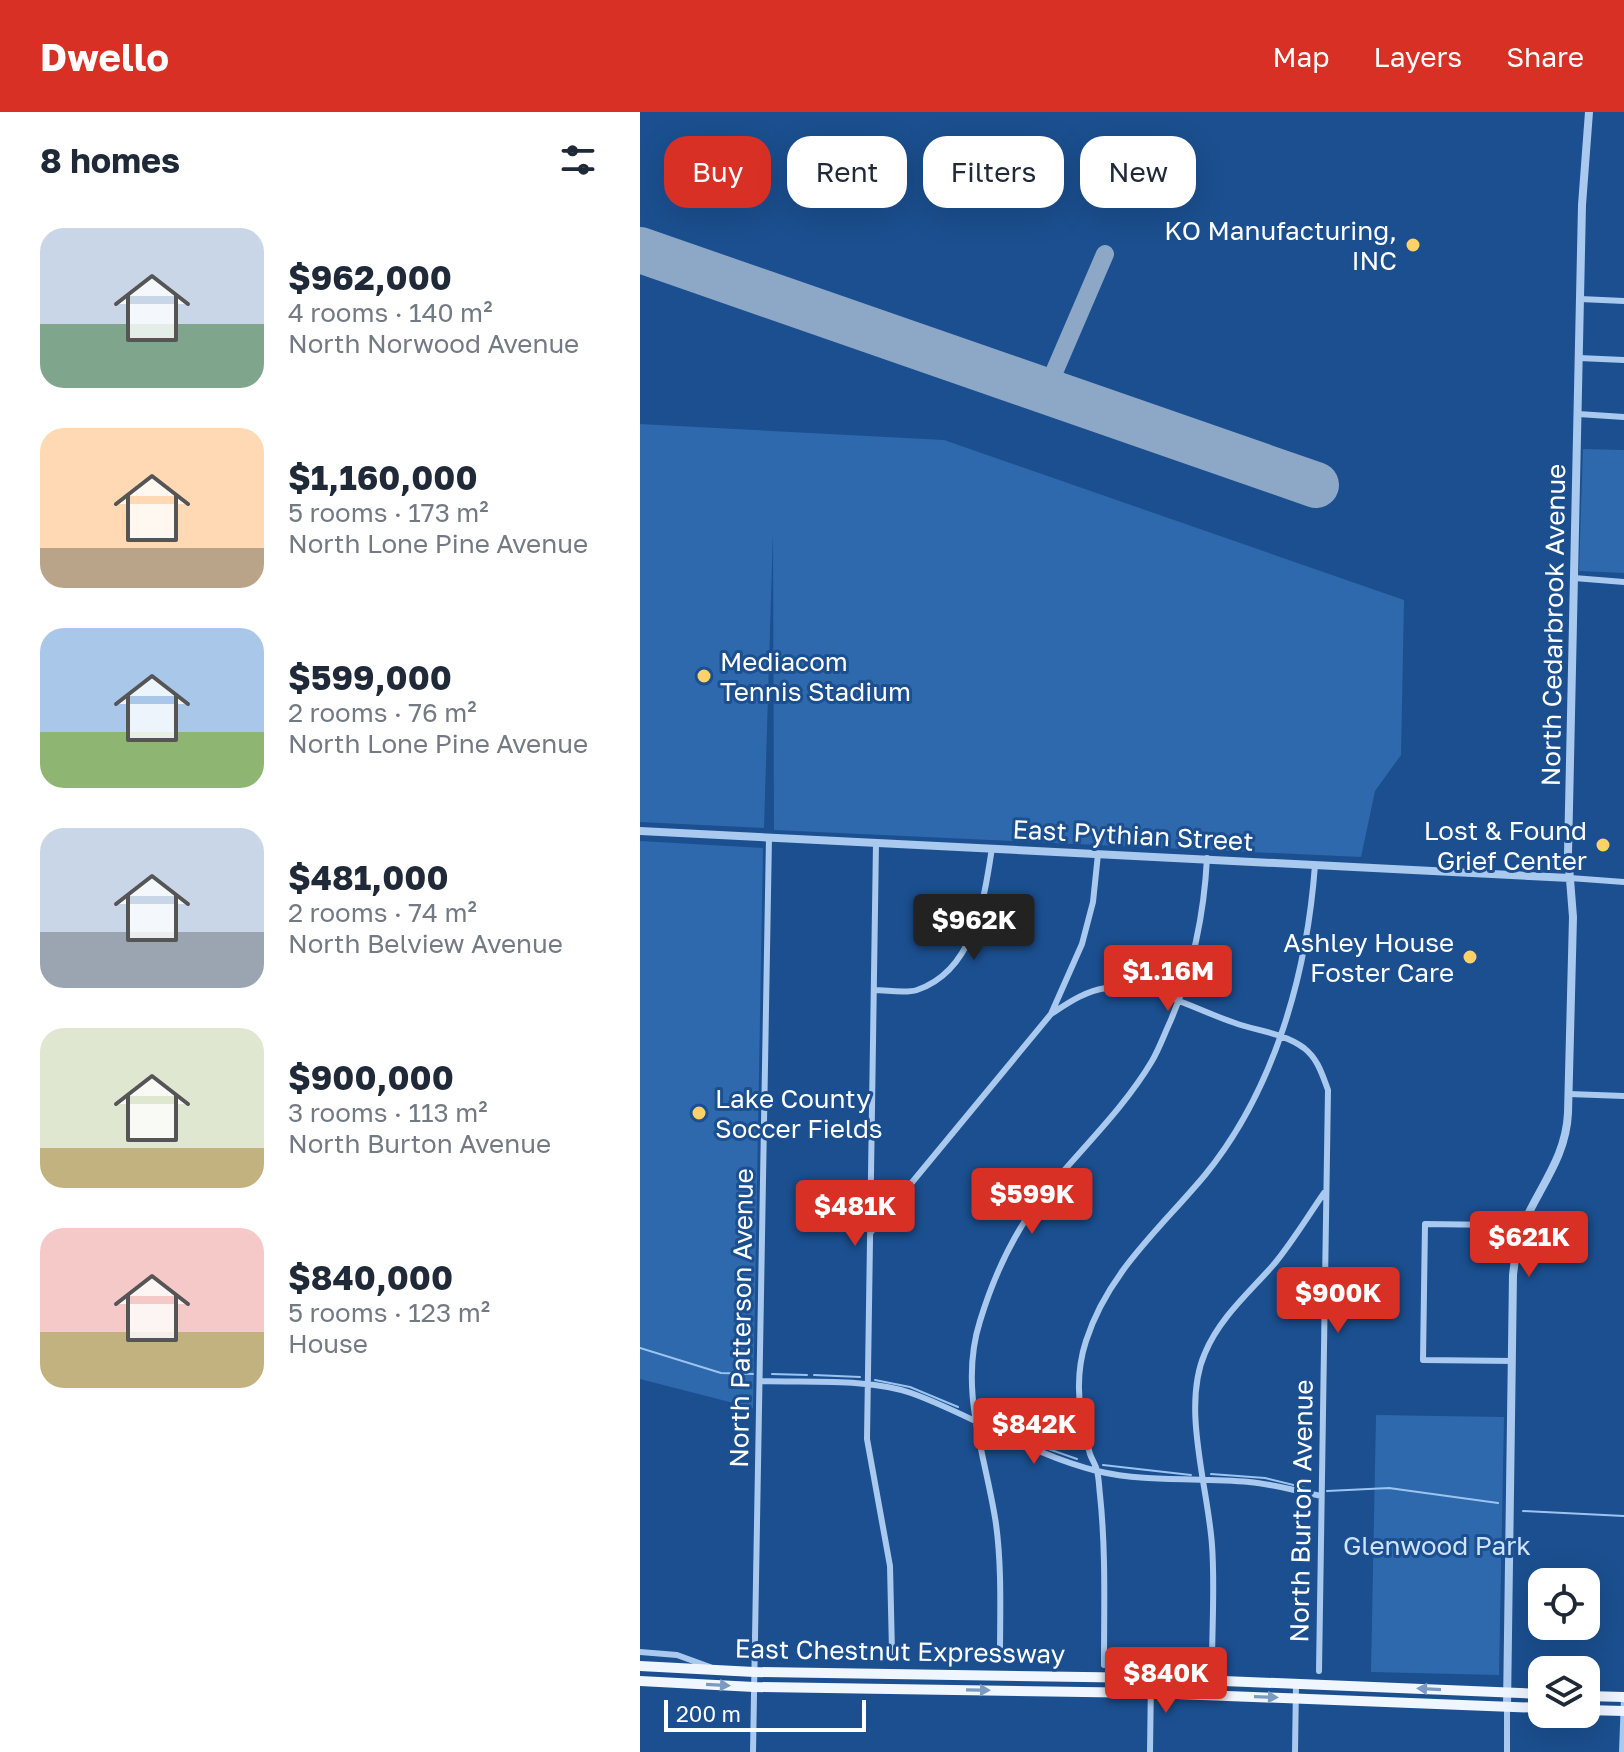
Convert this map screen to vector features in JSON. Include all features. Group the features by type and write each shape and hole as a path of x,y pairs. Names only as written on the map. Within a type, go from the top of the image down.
{"main road":[{"name":"East Chestnut Expressway","path":"640,1666 754,1672 1151,1678 1528,1694"},
{"name":"East Chestnut Expressway","path":"640,1681 754,1687 1151,1693 1528,1708"},
{"path":"1600,1696 1624,1697"},
{"path":"1600,1710 1624,1711"}],"street":[{"name":"North Cedarbrook Avenue","path":"1507,1752 1513,1275 1521,1228 1562,1150 1568,1125 1573,917 1568,854 1582,205 1589,112"},
{"path":"1580,299 1624,301"},
{"path":"1579,358 1624,360"},
{"path":"1578,414 1624,417"},
{"path":"1574,578 1624,582"},
{"name":"East Pythian Street","path":"640,831 1624,882"},
{"name":"North Patterson Avenue","path":"753,1752 769,837"},
{"path":"876,843 867,1385 869,1457 890,1566 892,1652"},
{"path":"874,990 914,991 934,982 955,965 981,909 992,848"},
{"path":"871,1232 1051,1014 1082,944 1093,902 1098,854"},
{"path":"1000,1657 996,1525 974,1420 970,1377 978,1325 994,1277 1018,1229 1048,1189 1124,1102 1154,1059 1196,952 1205,898 1207,858"},
{"path":"1104,1665 1104,1532 1097,1471 1090,1456 1080,1409 1078,1380 1085,1342 1106,1293 1131,1256 1206,1173 1244,1116 1281,1036 1299,978 1312,912 1315,865"},
{"path":"1051,1014 1078,996 1106,988 1141,989 1235,1024 1281,1036"},
{"path":"1064,989 1078,996"},
{"name":"North Burton Avenue","path":"1281,1036 1304,1048 1319,1065 1328,1090 1319,1671"},
{"path":"1569,1094 1624,1096"},
{"path":"1212,1667 1212,1547 1194,1401 1203,1356 1219,1326 1276,1262 1325,1192"},
{"path":"1309,1215 1325,1219"},
{"path":"1512,1361 1423,1360 1425,1224 1521,1228"},
{"path":"760,1381 867,1385 909,1392 1035,1451 1097,1471 1154,1479 1251,1482 1321,1496"},
{"path":"640,1652 677,1655 717,1670"},
{"path":"1150,1752 1151,1678"},
{"path":"1295,1752 1296,1683"},
{"path":"1622,1752 1624,1697"}],"green space":[{"path":"640,424 944,440 1404,600 1401,755 1375,791 1361,857 774,830 773,532 764,828 640,822"},
{"path":"1583,449 1624,450 1624,573 1579,571"},
{"name":"Lake County Soccer Fields","path":"640,841 763,848 753,1408 640,1379"},
{"name":"Glenwood Park","path":"1376,1415 1504,1417 1499,1675 1371,1672"}],"waterway":[{"path":"640,1348 721,1373 753,1374"},
{"path":"772,1374 807,1375"},
{"path":"814,1375 860,1377"},
{"path":"875,1380 910,1387 958,1407"},
{"path":"980,1419 1011,1435"},
{"path":"1017,1438 1077,1459"},
{"path":"1103,1465 1191,1475"},
{"path":"1211,1474 1265,1478 1310,1489"},
{"path":"1327,1491 1389,1488 1498,1503"},
{"path":"1523,1511 1624,1516"}],"taxiway":[{"path":"1046,391 1105,254"}],"runway":[{"path":"640,250 1316,485"}],"place":[{"name":"KO Manufacturing, INC","path":"1413,245"},
{"name":"Mediacom Tennis Stadium","path":"704,676"},
{"name":"Lost & Found Grief Center","path":"1603,845"},
{"name":"Ashley House Foster Care","path":"1470,957"},
{"name":"Lake County Soccer Fields","path":"699,1113"}]}
